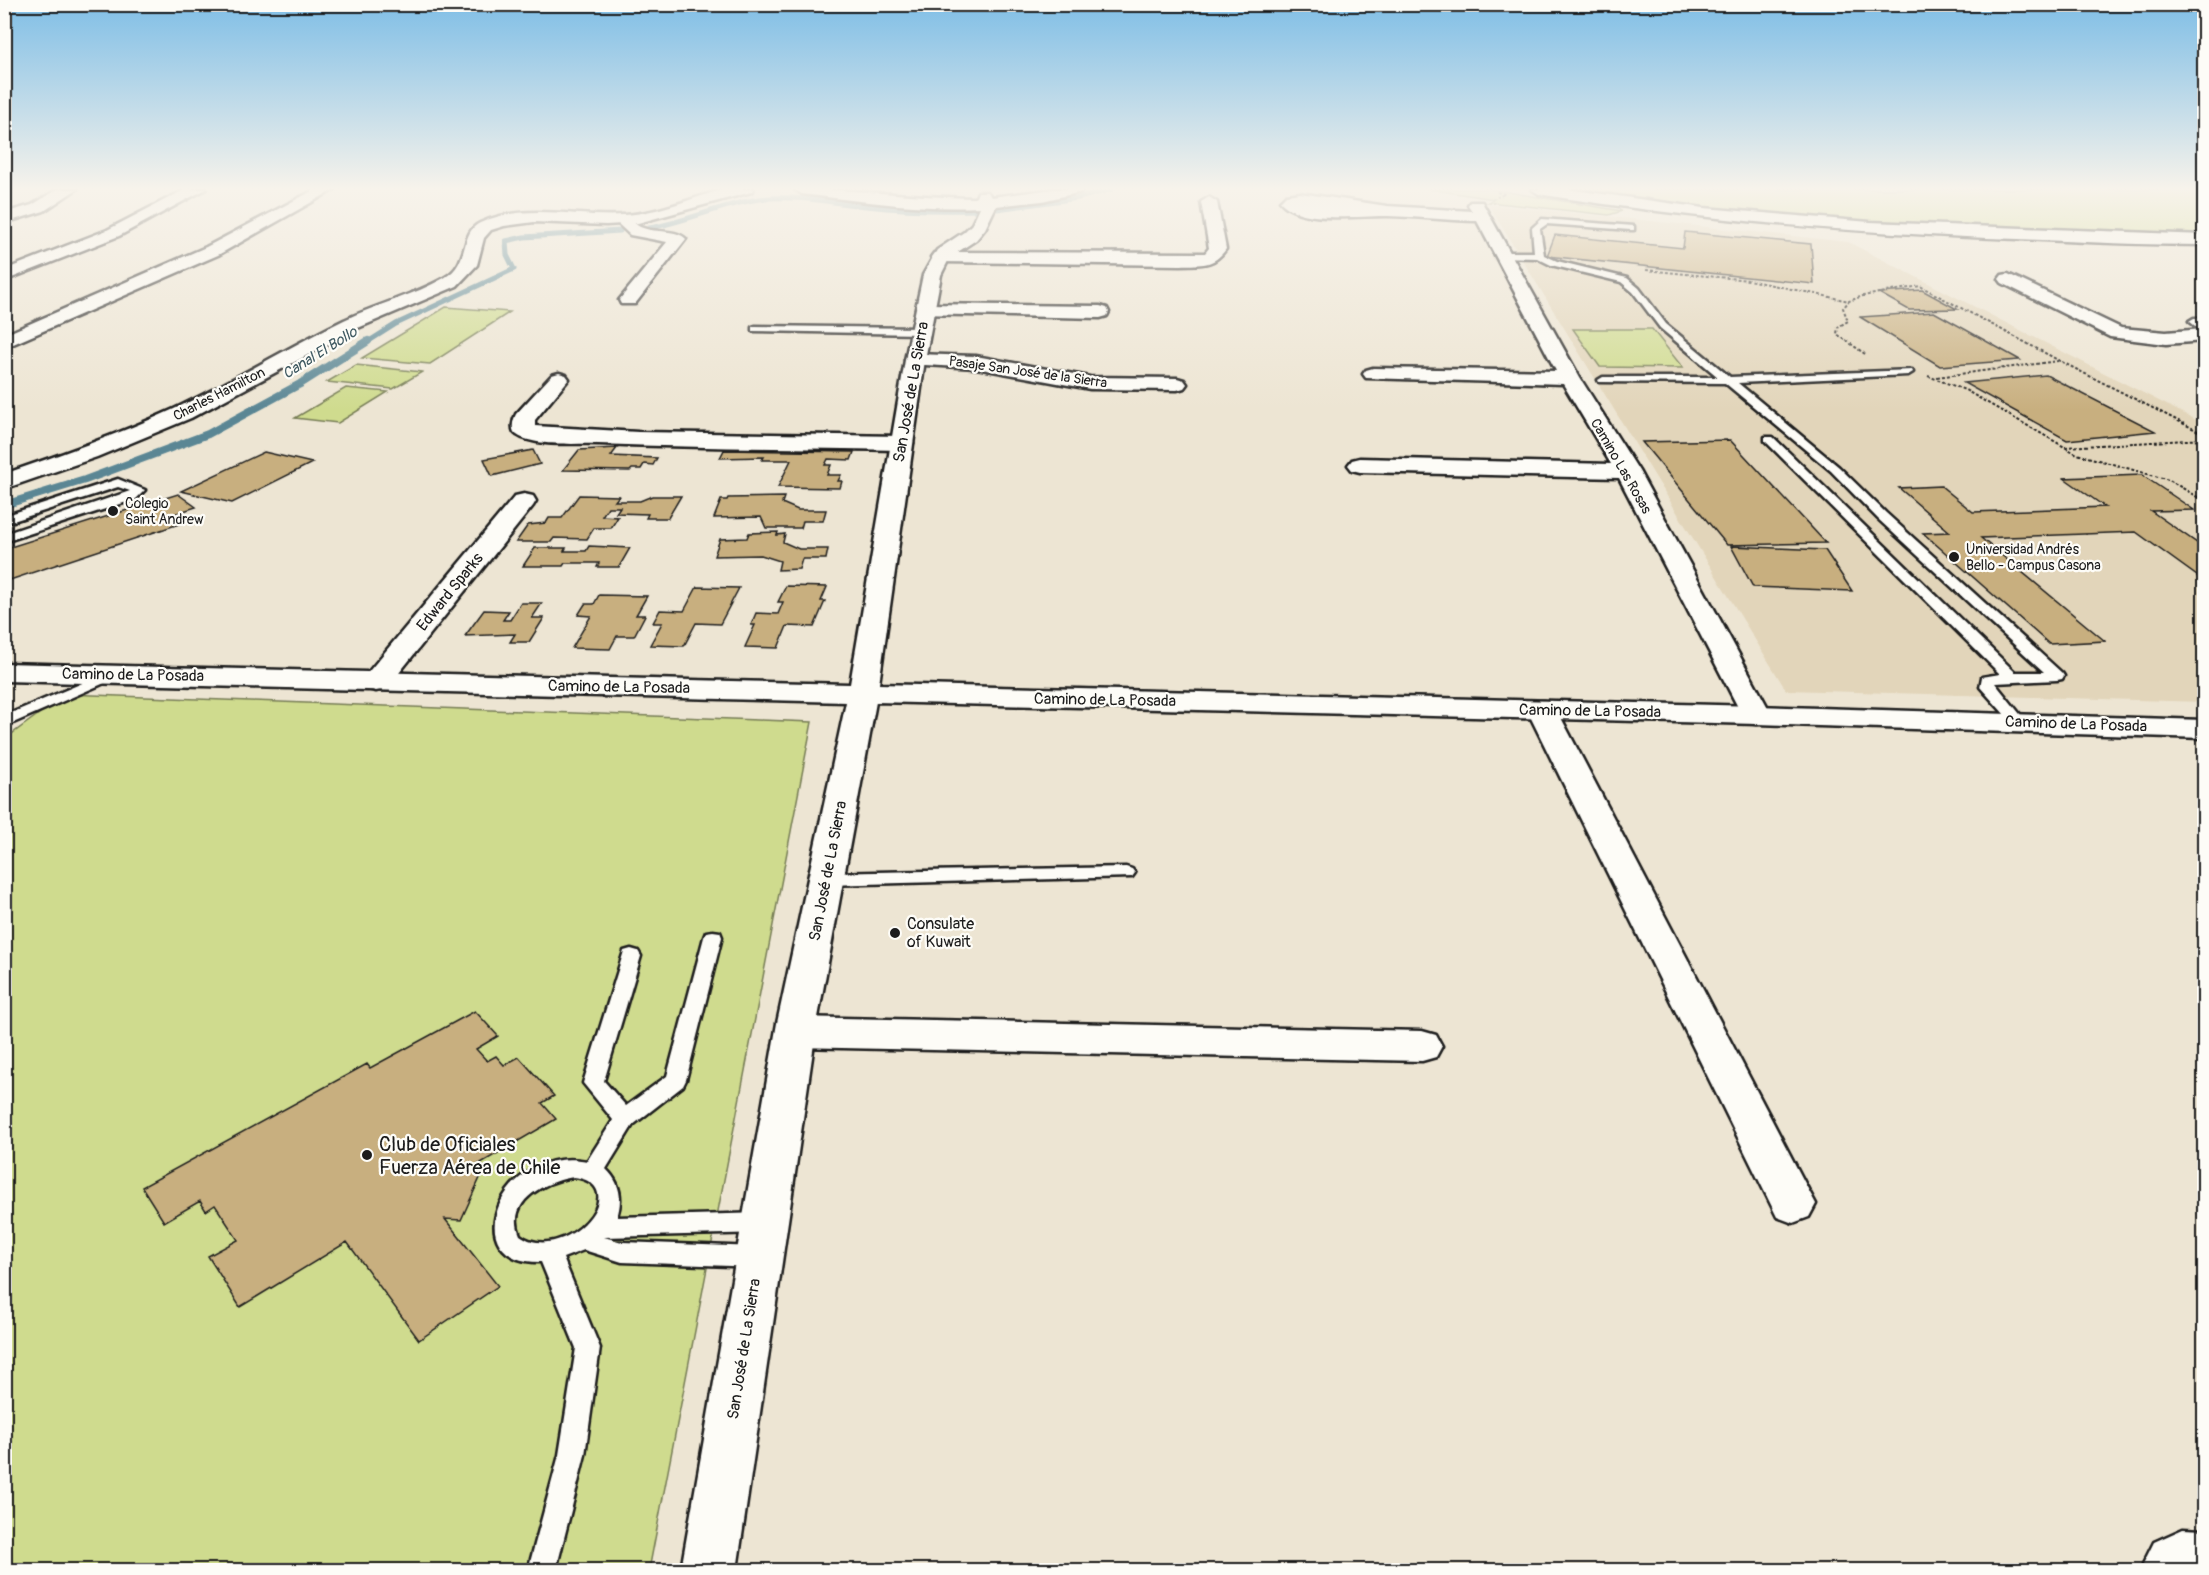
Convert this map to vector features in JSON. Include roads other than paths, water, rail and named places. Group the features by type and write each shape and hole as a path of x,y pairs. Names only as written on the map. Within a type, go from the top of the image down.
{"street":[{"path":"4,276 38,262"},
{"path":"4,342 186,262"},
{"name":"Charles Hamilton","path":"4,482 89,452 183,413 351,324 451,282 463,273 470,262"},
{"path":"628,300 659,262"},
{"name":"San José de La Sierra","path":"709,1570 796,1032 863,694 915,360 932,275 938,262"},
{"name":"Camino Las Rosas","path":"1509,262 1570,378 1627,471 1757,715"},
{"path":"2008,279 2117,333 2166,338 2205,335"},
{"path":"923,321 1100,312"},
{"name":"Pasaje San José de la Sierra","path":"915,360 976,362 1090,383 1177,384"},
{"path":"1373,374 1570,378"},
{"path":"559,379 525,419 524,430 541,435 627,439 902,443"},
{"path":"1360,465 1627,471"},
{"name":"Edward Sparks","path":"376,682 524,501"},
{"name":"Camino de La Posada","path":"4,672 1757,715 2205,729"},
{"path":"1542,710 1793,1204"},
{"path":"796,1032 1422,1046"},
{"path":"2168,1570 2170,1564 2180,1557 2205,1558"}],"lane":[{"path":"1551,262 1613,275 1625,281 1638,292 1658,321 1835,469 1882,516 2057,676 1988,680 1988,687 2019,722"},
{"path":"755,329 923,321"},
{"path":"2205,321 2194,321 2205,330"},
{"path":"1603,380 1727,380 1908,372"},
{"path":"1768,439 2011,677"},
{"path":"4,520 118,483 139,490 132,496 4,538"},
{"path":"4,722 111,675"},
{"path":"826,879 1126,873"},
{"path":"592,1172 626,1119 676,1080 713,937"},
{"path":"626,1119 593,1083 631,956"},
{"path":"574,1168 592,1172 603,1180 610,1199 607,1214 590,1234 565,1249 549,1253 530,1252 513,1244 505,1232 504,1216 510,1201 525,1185 541,1175 574,1168"},
{"path":"590,1234 622,1252 762,1240"},
{"path":"590,1234 762,1240"},
{"path":"542,1570 572,1455 588,1348 549,1253"}],"waterway":[{"name":"Canal El Bollo","path":"366,343 396,324 514,269 511,262"},
{"name":"Canal El Bollo","path":"4,505 85,480 208,434 300,384 368,341"}],"place":[{"name":"Colegio Saint Andrew","path":"113,511"},
{"name":"Universidad Andrés Bello - Campus Casona","path":"1954,557"},
{"name":"Consulate of Kuwait","path":"895,933"},
{"name":"Club de Oficiales Fuerza Aérea de Chile","path":"367,1155"}]}
